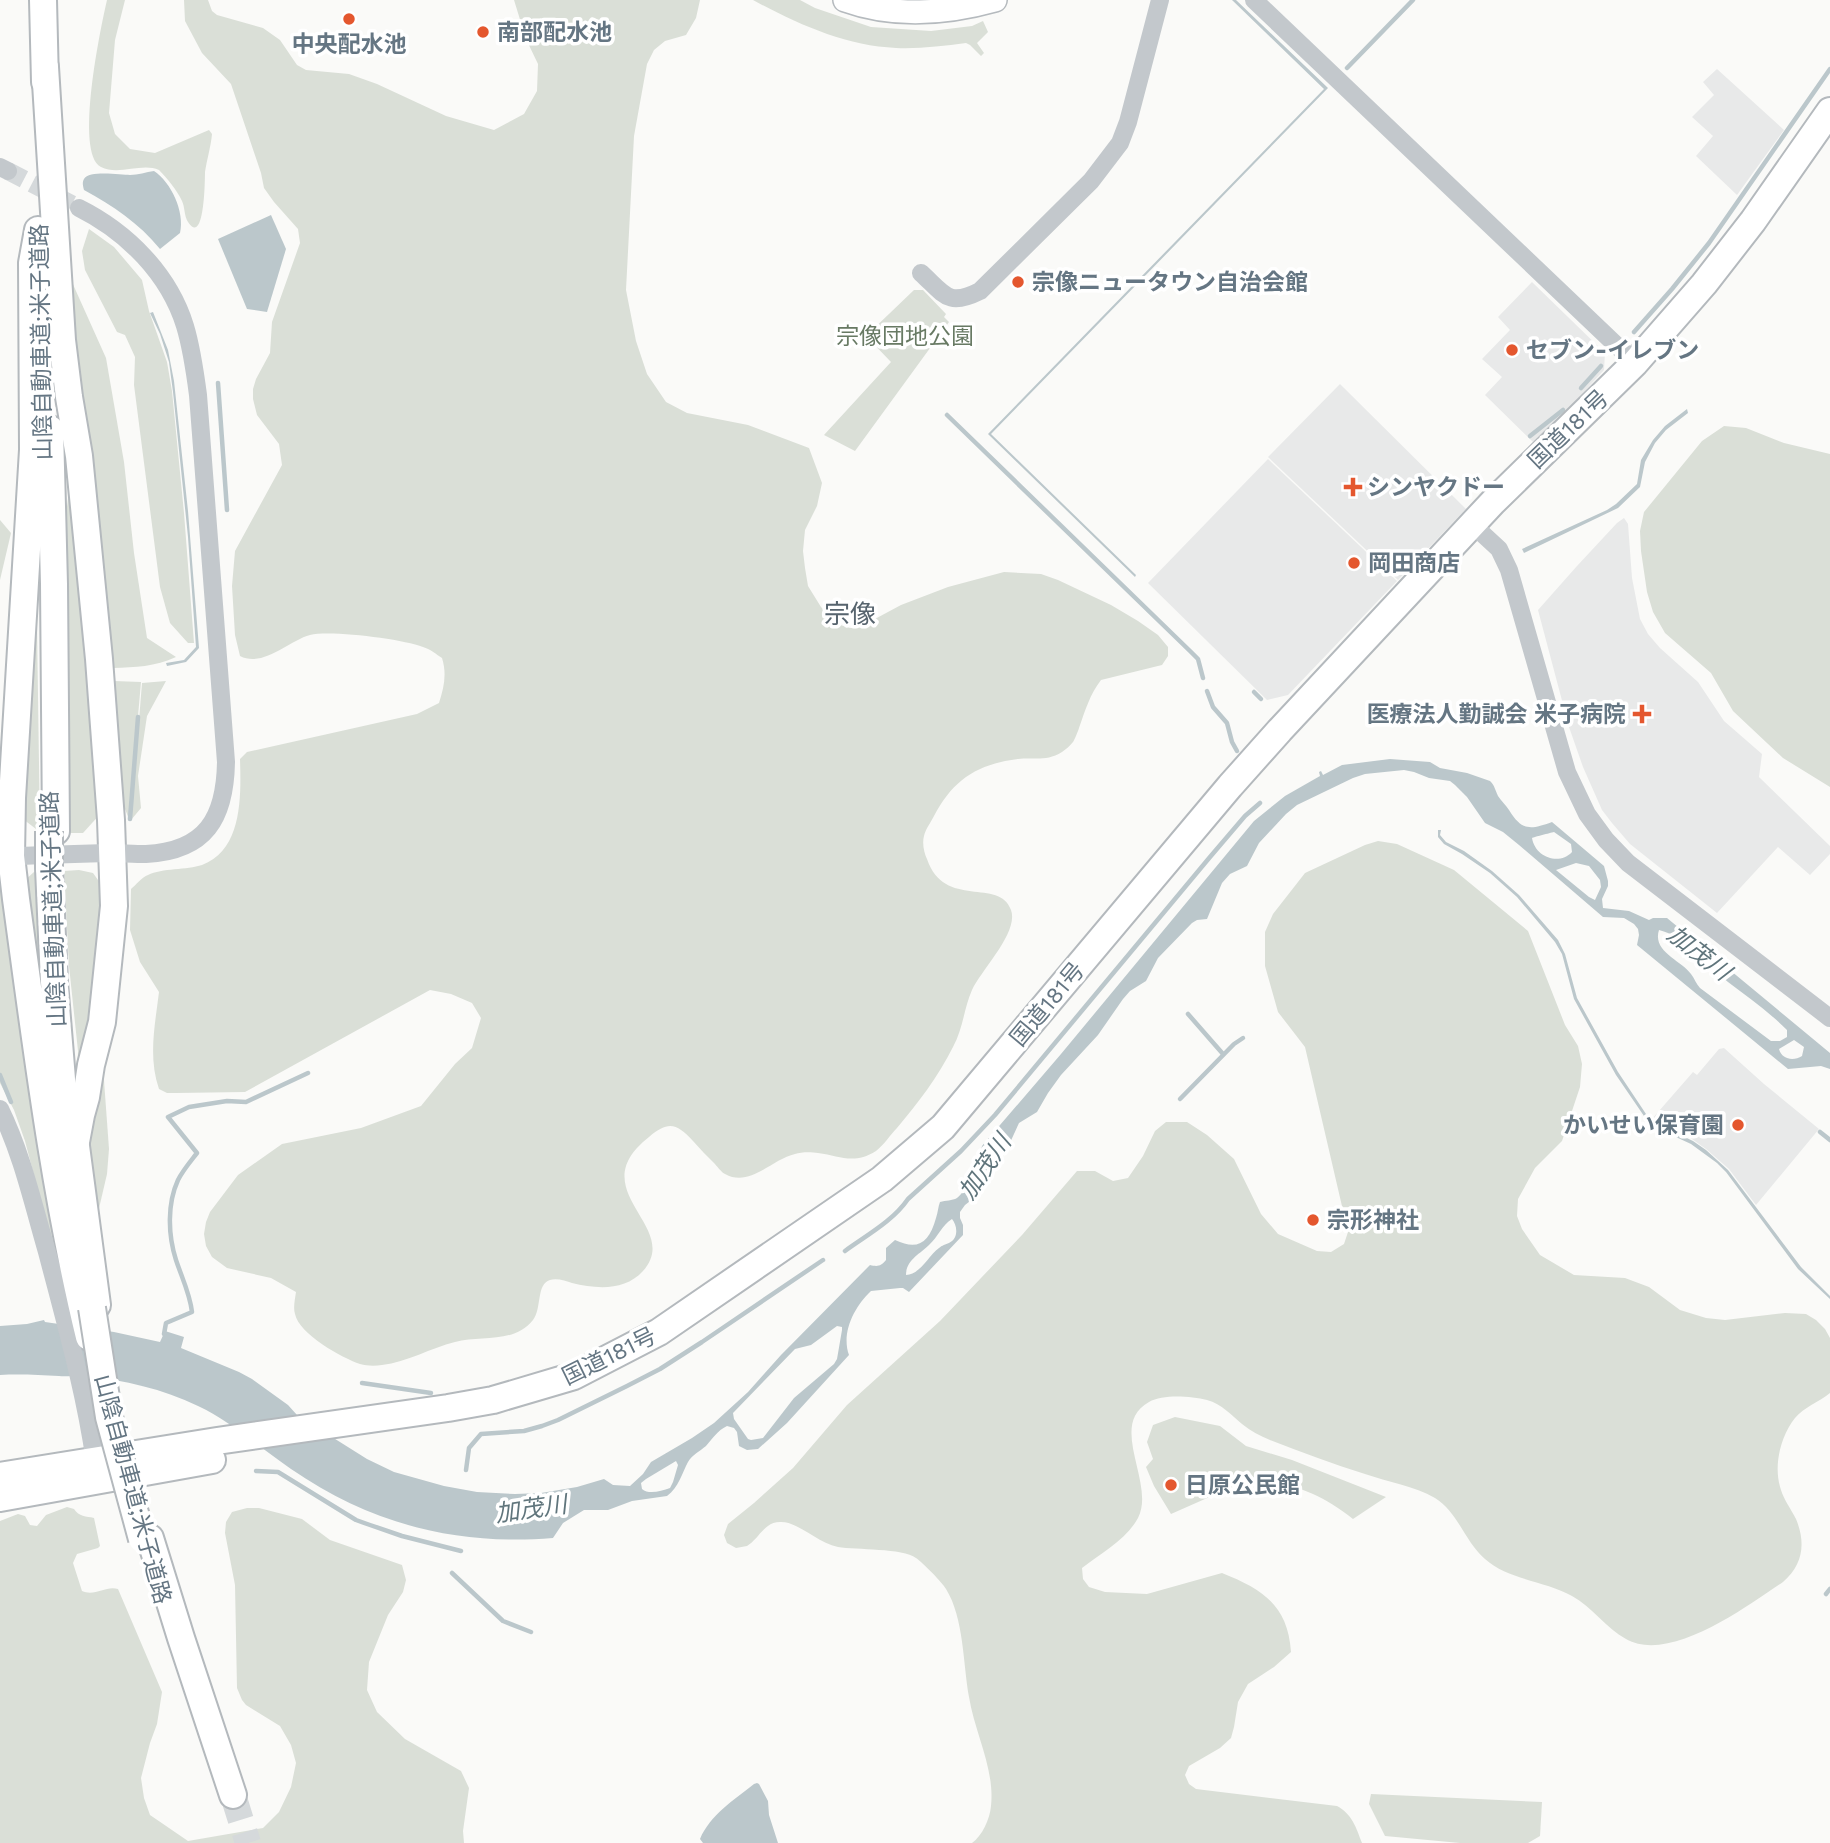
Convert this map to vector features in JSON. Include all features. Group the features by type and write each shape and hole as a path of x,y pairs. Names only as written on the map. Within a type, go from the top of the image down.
{"highway":[{"name":"山陰自動車道;米子道路","path":"34,0 54,982 68,1147 90,1308 109,1417 228,1796"},
{"name":"山陰自動車道;米子道路","path":"43,0 54,584 52,831"},
{"path":"45,67 62,340 88,534 111,820 114,906 106,999 75,1146"},
{"name":"国道181号","path":"1479,530 1493,502 1635,363 1704,284 1753,221 1830,111"},
{"name":"国道181号","path":"0,1498 219,1450 354,1428 493,1400 575,1376 659,1332 882,1179 943,1127 1231,784 1443,555 1479,530 1688,326 1757,237 1830,134"},
{"path":"38,230 32,263 33,450 12,798 6,856 17,912 64,1223 90,1308"},
{"name":"山陰自動車道;米子道路","path":"53,868 90,1308 115,1389 146,1538"},
{"name":"国道181号","path":"0,1476 95,1462 219,1450"}],"main road":[{"path":"845,0 869,8 922,13 959,9 995,0"}],"street":[{"path":"921,273 954,300 965,299 980,291 1091,181 1120,143 1160,0"},
{"path":"1254,0 1635,363"},
{"path":"6,856 145,854 187,846 201,836 212,823 225,784 226,762 198,395 185,323 155,269 137,249 104,222 79,208"},
{"path":"1479,530 1499,549 1509,570 1567,772 1587,814 1606,840 1628,863 1830,1018"},
{"path":"0,1109 9,1127 27,1181 57,1292 90,1427 95,1462"}],"shaded area":[{"path":"1717,69 1784,130 1737,195 1696,156 1713,136 1692,117 1714,95 1703,82"},
{"path":"1532,282 1605,353 1604,370 1560,418 1533,442 1485,395 1502,377 1482,359 1510,330 1498,317"},
{"path":"1340,384 1466,509 1398,580 1268,457"},
{"path":"1268,459 1397,581 1288,695 1267,700 1148,583"},
{"name":"医療法人勤誠会 米子病院","path":"1624,518 1628,524 1632,578 1640,619 1648,634 1698,682 1724,721 1762,754 1759,777 1830,846 1830,854 1810,875 1778,847 1717,913 1630,844 1602,810 1569,727 1538,610"},
{"name":"かいせい保育園","path":"1724,1048 1819,1129 1756,1205 1729,1169 1706,1149 1652,1119 1693,1072 1697,1075 1719,1049"}],"green space":[{"path":"107,0 125,0 115,40 109,113 115,134 130,149 155,153 209,130 212,134 198,226 194,227 188,222 183,203 159,170 145,167 108,169 101,167 93,157 89,115"},
{"path":"184,0 208,0 212,11 217,15 263,28 280,40 297,65 306,70 349,74 446,116 494,130 524,114 537,91 538,64 526,39 514,0 700,0 696,18 686,35 665,41 654,50 647,64 634,136 626,290 636,341 647,374 666,402 687,413 748,425 809,448 822,483 817,506 805,530 805,568 808,586 821,607 837,624 850,628 860,627 901,605 948,587 1004,572 1041,574 1111,605 1158,635 1168,647 1168,656 1162,665 1101,680 1091,697 1074,741 1062,752 1046,758 1003,761 978,770 958,783 941,803 923,842 926,857 935,874 946,884 958,889 996,895 1005,900 1011,910 1012,919 1005,939 972,990 959,1033 947,1058 920,1099 879,1149 854,1159 797,1153 752,1175 734,1177 722,1172 682,1131 672,1126 662,1128 631,1156 625,1174 627,1191 651,1239 652,1255 636,1278 610,1287 550,1280 543,1286 533,1320 516,1333 455,1342 382,1365 365,1365 352,1361 313,1337 298,1322 294,1306 296,1292 271,1278 227,1268 212,1257 206,1246 206,1222 210,1212 238,1175 282,1144 361,1128 421,1106 455,1064 472,1048 481,1018 472,1003 451,994 430,990 245,1092 167,1093 159,1089 154,1065 153,1041 159,992 140,962 130,930 131,889 141,879 160,871 202,865 215,858 225,847 237,820 240,759 247,752 417,714 439,703 445,675 442,658 426,648 349,634 310,635 258,659 240,656 235,635 232,586 235,551 282,465 279,444 257,415 253,389 270,353 272,322 300,243 298,229 264,188 231,84 202,53 185,21"},
{"path":"753,0 800,0 815,8 871,27 931,31 972,26 983,21 988,32 977,43 984,53 981,56 966,43 913,48 877,46 822,32"},
{"path":"89,229 114,247 142,280 149,311 167,362 184,513 194,643 188,643 170,623 160,587 134,385 135,357 125,335 117,332 85,270 82,251"},
{"path":"67,271 106,358 124,462 147,638 176,657 153,665 113,668 108,609 102,609"},
{"name":"宗像団地公園","path":"914,290 923,290 946,314 944,317 949,322 855,451 824,435 891,362 866,336"},
{"path":"1724,426 1746,428 1784,443 1830,454 1830,787 1783,758 1733,711 1711,673 1665,633 1653,612 1647,592 1640,531 1644,512 1702,441"},
{"path":"70,483 102,812 83,833 64,833 61,553"},
{"path":"0,520 11,533 0,580"},
{"path":"34,597 37,626 40,832 19,816"},
{"path":"114,681 141,682 129,819 123,804"},
{"path":"166,681 147,716 138,776 141,808 131,820 142,683"},
{"path":"1378,841 1397,844 1454,870 1528,931 1565,1025 1578,1046 1582,1064 1580,1087 1562,1141 1535,1168 1518,1199 1517,1216 1522,1229 1540,1255 1574,1275 1625,1278 1649,1287 1680,1310 1706,1318 1725,1320 1785,1313 1806,1314 1825,1329 1830,1338 1830,1393 1795,1418 1785,1434 1779,1453 1781,1490 1796,1519 1801,1537 1799,1561 1783,1582 1708,1629 1664,1644 1644,1645 1626,1639 1572,1596 1494,1566 1478,1552 1450,1511 1435,1498 1266,1438 1212,1402 1185,1397 1155,1399 1137,1412 1132,1425 1142,1504 1138,1518 1120,1539 1082,1568 1083,1579 1089,1587 1105,1592 1147,1594 1222,1573 1249,1585 1270,1601 1285,1622 1291,1652 1248,1684 1238,1702 1231,1738 1220,1748 1189,1766 1185,1775 1189,1784 1196,1789 1337,1806 1350,1817 1362,1843 972,1843 982,1832 989,1816 990,1779 969,1697 956,1613 944,1586 923,1564 910,1555 830,1545 787,1523 774,1523 747,1546 736,1548 727,1543 724,1535 728,1524 793,1468 847,1405 940,1321 1022,1235 1077,1171 1095,1171 1113,1181 1128,1178 1155,1131 1166,1122 1187,1122 1207,1135 1234,1159 1261,1214 1278,1234 1317,1251 1331,1252 1344,1244 1348,1232 1305,1047 1278,1012 1265,966 1265,932 1273,914 1305,873"},
{"path":"42,870 45,1018 24,881 34,872"},
{"path":"64,871 93,873 103,887 99,980 77,1082 78,1051 69,966"},
{"path":"0,888 3,892 70,1312 25,1141 14,1110 0,1083"},
{"path":"102,1053 109,1149 107,1174 97,1217 90,1141 94,1087"},
{"path":"1175,1417 1220,1426 1246,1446 1292,1460 1386,1497 1353,1519 1318,1496 1257,1476 1171,1514 1146,1467 1153,1459 1147,1442 1153,1425"},
{"path":"67,1507 80,1515 94,1518 100,1546 77,1554 73,1563 82,1591 91,1593 109,1588 118,1589 162,1692 157,1724 141,1778 150,1815 188,1841 263,1828 279,1812 291,1787 296,1763 291,1745 280,1726 246,1705 237,1688 235,1585 225,1533 226,1522 232,1512 259,1508 302,1519 330,1540 402,1565 406,1580 403,1592 388,1615 369,1662 367,1690 377,1712 405,1739 461,1771 469,1788 464,1843 0,1843 0,1521 18,1514 25,1516 30,1525 37,1526 46,1515"},
{"path":"1371,1794 1542,1802 1540,1836 1528,1843 1460,1843 1385,1836 1369,1804"}],"water":[{"path":"1232,0 1236,0 1328,88 991,434 1136,575 1135,577 988,434 1324,89"},
{"path":"154,171 166,182 175,198 181,225 180,233 160,249 125,216 84,190 83,184 87,176 92,175 133,175"},
{"path":"271,215 286,249 267,312 247,309 218,239"},
{"path":"153,312 168,350 174,381 199,648 186,662 167,666 166,663 184,660 196,647 173,392 169,362 150,313"},
{"path":"1687,409 1688,413 1666,430 1655,443 1645,462 1640,487 1618,508 1524,553 1522,549 1616,504 1637,484 1641,460 1653,440 1665,426"},
{"name":"加茂川","path":"1390,759 1430,762 1440,768 1490,781 1499,798 1518,822 1532,827 1552,822 1604,866 1608,886 1602,899 1603,908 1629,911 1649,920 1667,918 1830,1053 1830,1069 1821,1066 1788,1069 1637,945 1639,935 1634,924 1624,918 1603,917 1503,832 1485,823 1467,797 1450,781 1404,770 1365,774 1297,805 1259,843 1247,866 1230,874 1222,883 1207,919 1192,923 1158,958 1146,981 1123,999 1098,1035 1061,1075 1037,1112 1019,1123 1008,1147 974,1198 960,1212 963,1235 909,1292 903,1288 871,1291 865,1297 854,1312 848,1329 849,1355 787,1423 758,1449 747,1450 739,1446 734,1428 727,1426 694,1455 667,1496 632,1501 608,1510 584,1510 563,1523 553,1538 517,1540 449,1534 383,1517 352,1504 291,1469 223,1420 198,1406 157,1390 85,1376 0,1375 0,1326 44,1320 160,1342 165,1331 184,1337 181,1348 252,1379 288,1405 297,1415 367,1459 394,1472 477,1492 541,1493 604,1479 613,1485 630,1486 651,1462 714,1423 748,1392 870,1265 879,1266 886,1260 886,1248 895,1240 910,1245 926,1239 933,1227 940,1202 957,1198 969,1182 982,1146 1254,821 1285,796 1320,776 1319,772 1323,775 1342,765","holes":["1554,832 1571,844 1572,852 1561,858 1548,857 1538,850 1532,838","1576,863 1589,866 1600,880 1601,887 1595,900 1556,870","1659,930 1678,938 1780,1023 1787,1030 1787,1037 1780,1041 1771,1041 1700,988 1686,969 1663,950","1794,1040 1804,1047 1802,1056 1795,1059 1785,1057 1779,1049","952,1219 954,1222 956,1232 953,1240 935,1251 916,1271 906,1275 911,1261 932,1242","837,1326 842,1327 834,1364 794,1398 763,1438 748,1439 734,1419 733,1413 795,1349 811,1345","676,1461 678,1465 670,1488 648,1492 642,1489 641,1483 646,1479"]},
{"path":"1438,830 1441,830 1440,835 1446,842 1492,871 1519,895 1558,940 1565,954 1577,998 1618,1072 1646,1114 1644,1116 1616,1075 1574,999 1562,954 1555,942 1517,897 1490,873 1444,844 1438,837"},
{"path":"1653,1122 1693,1141 1728,1170 1801,1267 1830,1299 1798,1269 1717,1163 1691,1144 1652,1126"},
{"path":"757,1783 768,1801 769,1815 778,1843 703,1843 700,1839 704,1830 716,1815"}],"waterway":[{"path":"1347,68 1413,0"},
{"path":"1634,332 1709,243 1830,69"},
{"path":"1581,388 1601,366"},
{"path":"218,383 227,510"},
{"path":"1530,436 1563,410"},
{"path":"947,415 1198,659 1203,678"},
{"path":"1207,691 1213,707 1227,723 1237,751"},
{"path":"1254,692 1261,699"},
{"path":"130,819 138,717"},
{"name":"加茂川","path":"845,1251 895,1214 995,1115 1210,857 1245,816 1260,803"},
{"path":"1188,1014 1223,1054"},
{"path":"1180,1099 1243,1038"},
{"path":"164,1334 166,1323 192,1312 173,1250 170,1220 174,1189 184,1169 197,1153 168,1117 189,1107 227,1101 246,1102 308,1073"},
{"path":"0,1075 11,1102"},
{"path":"1820,1132 1830,1140"},
{"path":"466,1470 469,1448 481,1434 524,1431 542,1426 627,1386 660,1369 823,1260"},
{"path":"362,1383 431,1393"},
{"path":"256,1471 278,1472 356,1520 402,1536 461,1551"},
{"path":"452,1573 503,1621 531,1632"},
{"path":"1826,1594 1830,1589"}],"tunnel":[{"path":"8,171 79,208"},
{"path":"233,1795 248,1843"}],"place":[{"name":"中央配水池","path":"349,19"},
{"name":"南部配水池","path":"483,32"},
{"name":"宗像ニュータウン自治会館","path":"1018,282"},
{"name":"セブン-イレブン","path":"1512,350"},
{"name":"シンヤクドー","path":"1353,487"},
{"name":"岡田商店","path":"1354,563"},
{"name":"医療法人勤誠会 米子病院","path":"1642,714"},
{"name":"かいせい保育園","path":"1738,1125"},
{"name":"宗形神社","path":"1313,1220"},
{"name":"日原公民館","path":"1171,1485"}],"district":[{"name":"宗像","path":"850,614"}]}
